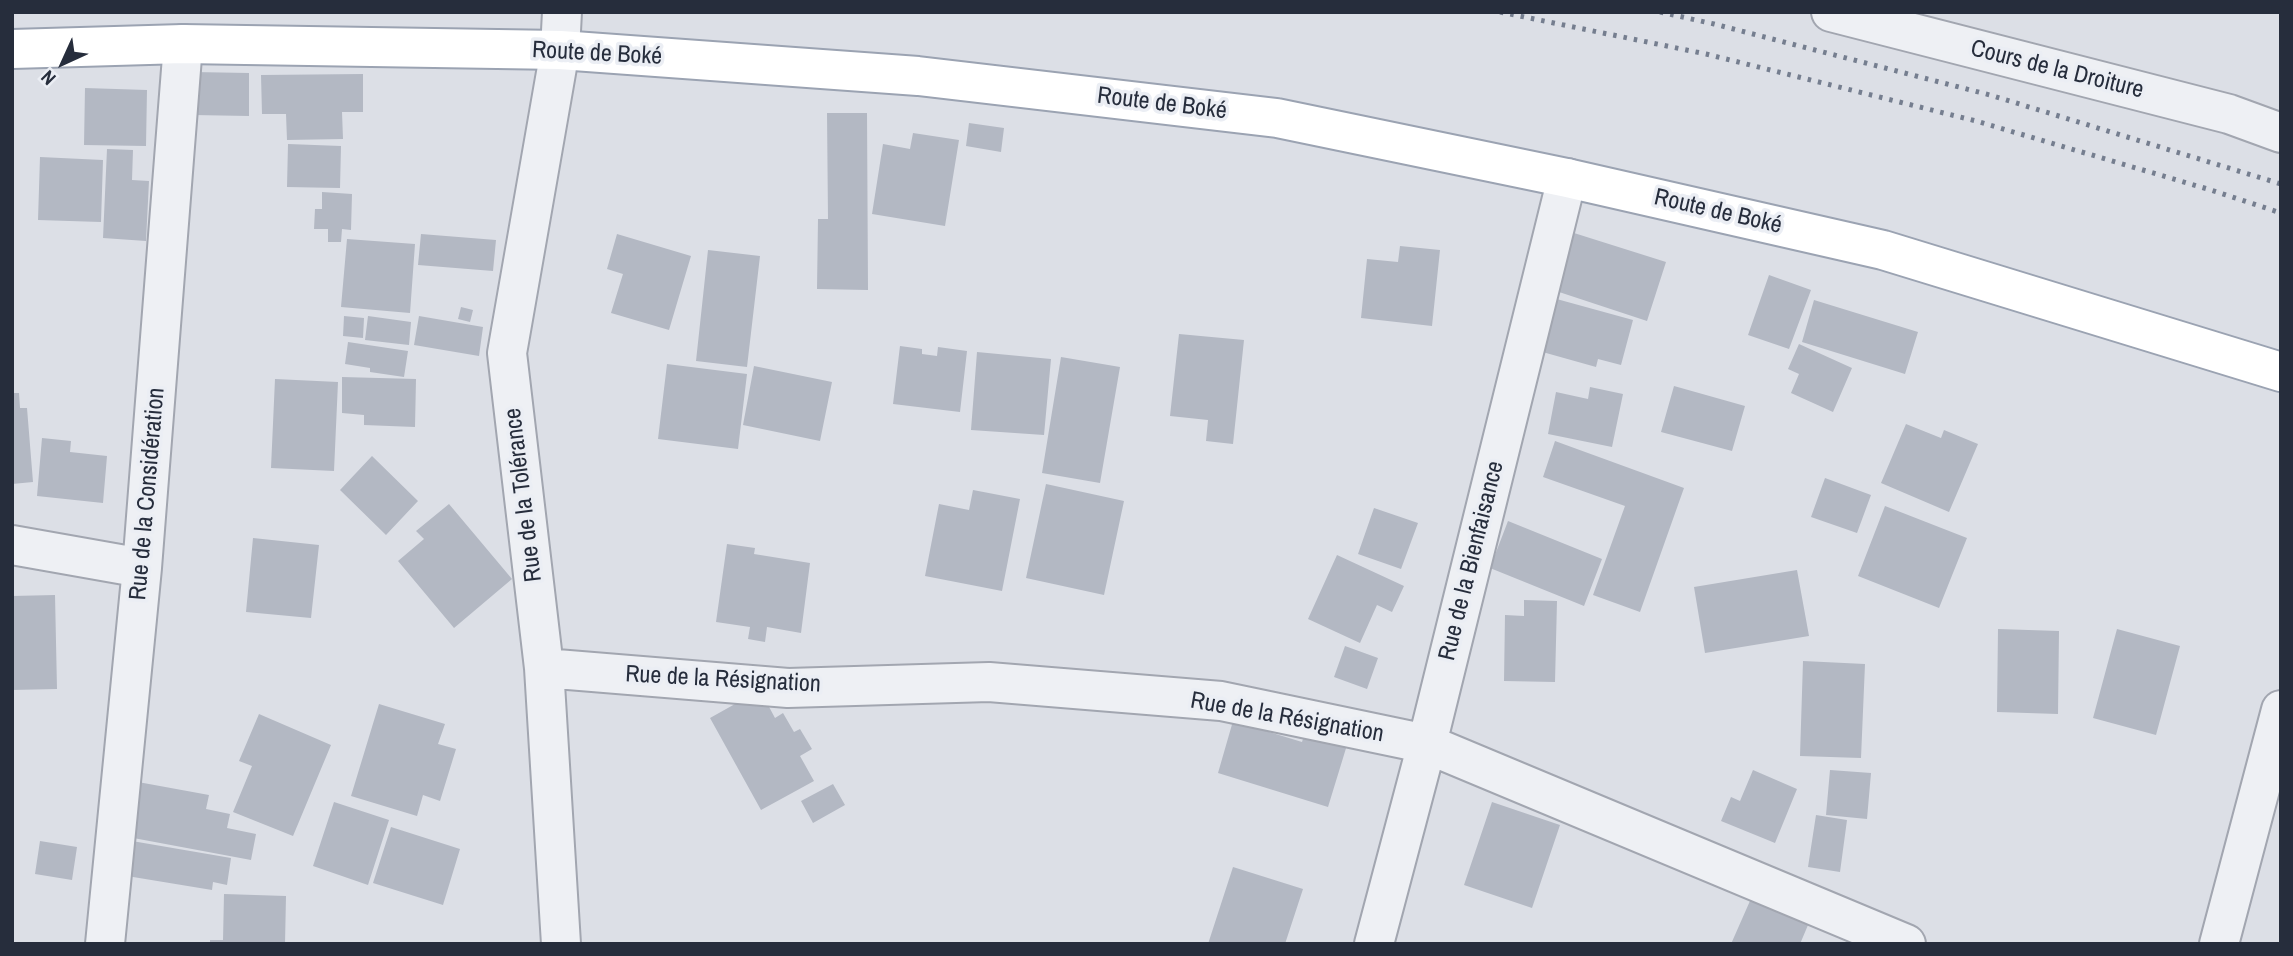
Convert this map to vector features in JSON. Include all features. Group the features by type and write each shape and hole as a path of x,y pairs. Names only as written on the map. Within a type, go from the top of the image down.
{"main road":[{"name":"Route de Boké","path":"12,49 183,44 559,50 918,76 1277,118 1567,178 1882,250 2281,372"}],"street":[{"name":"Rue de la Tolérance","path":"561,944 544,668 507,353 559,50 562,12"},
{"name":"Cours de la Droiture","path":"1831,12 2229,114 2281,133"},
{"name":"Rue de la Considération","path":"105,944 142,568 183,44"},
{"name":"Rue de la Bienfaisance","path":"1374,944 1427,744 1567,178"},
{"path":"12,545 142,568"},
{"name":"Rue de la Résignation","path":"544,668 788,688 989,682 1208,700 1427,744 1906,944"},
{"path":"2219,944 2281,710"}],"building":[{"path":"193,72 249,73 249,116 193,115"},
{"path":"363,74 363,112 342,112 343,139 287,140 286,114 262,114 261,75"},
{"path":"85,88 147,90 146,146 84,145"},
{"path":"827,113 867,113 868,290 817,289 818,219 828,219"},
{"path":"969,123 1004,128 1001,152 966,146"},
{"path":"913,133 959,140 945,226 872,214 883,144 910,149"},
{"path":"288,144 341,146 340,188 287,187"},
{"path":"107,149 133,150 132,180 149,181 146,241 103,238"},
{"path":"40,157 103,160 101,222 38,220"},
{"path":"322,192 352,194 351,230 342,229 341,242 328,242 328,229 314,229 315,209 322,209"},
{"path":"1574,233 1666,262 1647,321 1556,291"},
{"path":"421,234 496,240 493,271 418,265"},
{"path":"617,234 691,256 669,330 611,313 623,274 607,269"},
{"path":"347,239 415,244 410,313 341,307"},
{"path":"1400,246 1440,250 1432,326 1361,318 1367,259 1398,262"},
{"path":"708,250 760,256 747,367 696,361"},
{"path":"1769,275 1811,290 1789,349 1748,335"},
{"path":"1553,298 1633,320 1621,365 1598,359 1596,367 1539,351"},
{"path":"1814,300 1918,332 1905,374 1802,342"},
{"path":"461,307 473,310 470,322 458,319"},
{"path":"344,316 364,318 363,338 343,336"},
{"path":"368,316 411,322 409,345 365,340"},
{"path":"419,316 483,327 479,356 414,345"},
{"path":"1179,334 1244,340 1233,444 1206,441 1208,420 1170,416"},
{"path":"348,342 408,351 404,377 370,372 370,368 345,364"},
{"path":"1799,344 1852,368 1833,412 1791,393 1799,374 1788,369"},
{"path":"900,346 922,349 922,354 937,356 938,347 967,351 960,412 893,404"},
{"path":"977,352 1051,359 1044,435 971,430"},
{"path":"1061,357 1120,367 1100,483 1042,473"},
{"path":"667,364 747,374 738,449 658,439"},
{"path":"754,366 832,382 820,441 743,425"},
{"path":"342,377 416,379 415,427 364,425 364,415 342,413"},
{"path":"275,379 338,382 334,471 271,468"},
{"path":"1674,386 1745,406 1732,451 1661,432"},
{"path":"1590,387 1623,394 1612,447 1548,434 1556,392 1588,399"},
{"path":"12,393 19,393 20,408 27,408 33,482 12,484"},
{"path":"1906,424 1941,438 1944,430 1978,444 1949,512 1881,483"},
{"path":"42,438 71,441 70,452 107,456 103,503 37,496"},
{"path":"1555,441 1684,488 1640,612 1593,595 1625,506 1543,477"},
{"path":"372,456 418,501 386,535 340,490"},
{"path":"1825,478 1871,495 1857,533 1811,517"},
{"path":"1046,484 1124,501 1104,595 1026,578"},
{"path":"973,490 1020,499 1002,591 925,576 939,504 969,510"},
{"path":"449,504 512,579 454,628 398,561 424,539 416,531"},
{"path":"1885,506 1967,538 1939,608 1858,576"},
{"path":"1374,508 1418,523 1401,569 1358,554"},
{"path":"1508,521 1602,559 1584,606 1490,568"},
{"path":"253,538 319,545 311,618 246,612"},
{"path":"727,544 755,548 754,554 810,563 801,633 767,627 765,642 748,639 750,627 716,622"},
{"path":"1337,555 1404,586 1392,612 1377,605 1360,643 1308,619"},
{"path":"1797,570 1809,636 1705,653 1694,587"},
{"path":"55,595 57,689 12,690 12,596"},
{"path":"1524,600 1557,601 1555,682 1504,681 1505,615 1524,616"},
{"path":"1998,629 2059,631 2058,714 1997,712"},
{"path":"2117,629 2180,646 2156,735 2093,718"},
{"path":"1345,646 1378,658 1367,689 1334,677"},
{"path":"1803,661 1865,664 1861,758 1800,756"},
{"path":"760,690 775,718 783,713 794,732 800,729 812,749 800,756 814,781 761,810 710,718"},
{"path":"379,704 445,724 438,744 456,749 440,801 423,795 417,816 351,796"},
{"path":"259,714 331,745 293,836 233,812 252,766 239,761"},
{"path":"1233,721 1302,742 1305,732 1347,745 1328,807 1218,773"},
{"path":"1753,770 1797,789 1775,843 1721,821 1731,797 1740,801"},
{"path":"1830,770 1871,773 1867,819 1826,815"},
{"path":"138,782 209,795 206,809 230,814 227,828 256,834 251,860 128,837"},
{"path":"833,784 845,805 813,823 801,801"},
{"path":"334,802 389,820 368,885 313,866"},
{"path":"1492,802 1560,825 1532,908 1464,885"},
{"path":"1816,815 1847,820 1840,872 1808,867"},
{"path":"391,827 460,849 443,905 373,883"},
{"path":"40,841 77,847 72,880 35,874"},
{"path":"132,841 231,858 227,885 213,882 212,890 127,876"},
{"path":"1233,867 1303,889 1285,944 1208,944"},
{"path":"1757,885 1797,903 1791,917 1808,925 1800,944 1731,944"},
{"path":"224,894 286,896 285,944 210,944 210,940 223,940"}],"railway":[{"path":"1500,12 1706,54 1976,121 2281,213"},
{"path":"1660,12 1990,95 2281,184"}]}
